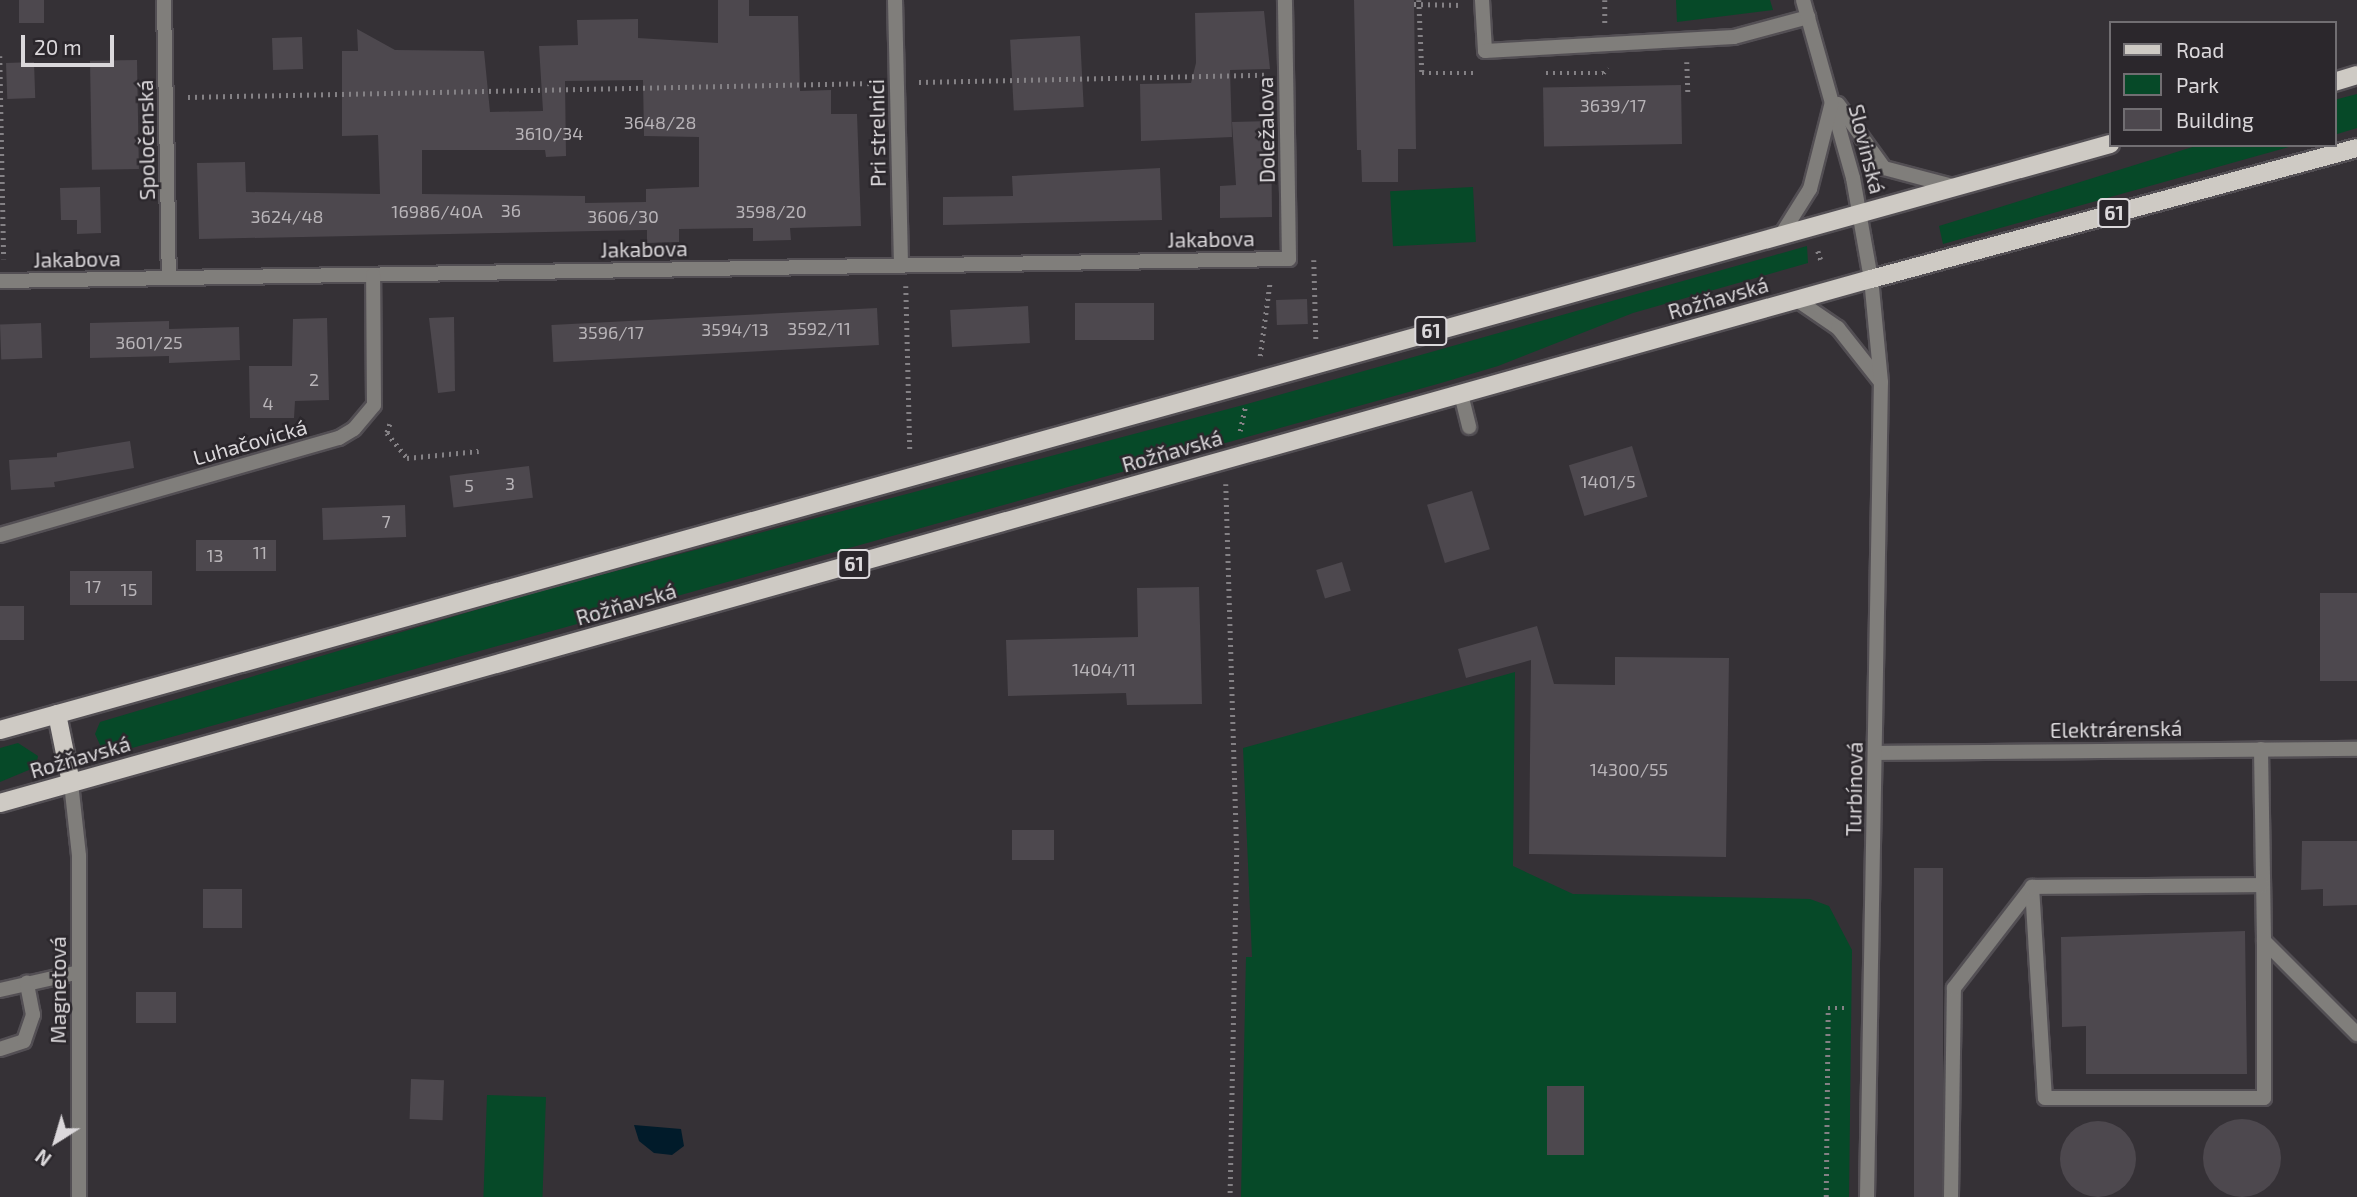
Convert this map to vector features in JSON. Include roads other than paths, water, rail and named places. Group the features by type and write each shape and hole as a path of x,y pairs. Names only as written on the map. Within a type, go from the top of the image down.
{"main road":[{"path":"2336,81 2357,75"},
{"name":"61","path":"0,730 1783,232 2108,145"},
{"name":"Rožňavská","path":"0,803 1871,279 2357,148"},
{"path":"57,714 71,783"}],"street":[{"name":"Spoločenská","path":"164,0 169,278"},
{"name":"Pri strelnici","path":"895,0 901,265"},
{"name":"Doležalova","path":"1285,0 1289,259"},
{"name":"Slovinská","path":"1803,0 1833,97 1860,211 1871,279"},
{"path":"1482,2 1485,51 1734,37 1808,17"},
{"name":"Slovinská","path":"1833,97 1884,167 1952,186"},
{"name":"Slovinská","path":"1783,232 1810,189 1833,97"},
{"name":"Jakabova","path":"0,281 1289,259"},
{"name":"Luhačovická","path":"0,536 339,438 354,429 374,405 373,275"},
{"name":"Turbínová","path":"1867,1197 1881,382 1871,279"},
{"path":"1797,300 1838,328 1881,382"},
{"path":"1461,394 1469,428"},
{"path":"2032,887 2045,1098 2264,1098 2261,749"},
{"name":"Elektrárenská","path":"1876,753 2357,749"},
{"name":"Magnetová","path":"71,783 79,856 79,1197"},
{"path":"2032,887 2262,885"},
{"path":"1951,1197 1954,988 2032,887"},
{"path":"2264,941 2357,1034"},
{"path":"0,990 79,972"},
{"path":"0,1049 24,1041 33,1015 27,983"}],"water":[{"path":"634,1125 681,1129 684,1146 672,1155 654,1153 639,1141"}]}
